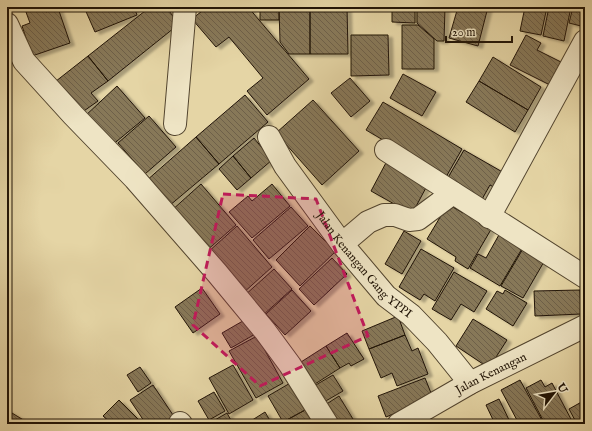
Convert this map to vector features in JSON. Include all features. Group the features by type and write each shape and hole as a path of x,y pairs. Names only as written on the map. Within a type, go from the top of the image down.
{"street":[{"path":"176,124 185,7"},
{"path":"7,24 24,61 73,115 136,179 217,273 290,365 327,424"},
{"path":"489,217 585,40"},
{"name":"Jalan Kenangan Gang YPPI","path":"269,138 285,166 342,244 386,296 411,316 437,342 470,383"},
{"path":"386,150 585,278"},
{"path":"342,244 368,222 384,215 395,215 409,220 418,219 453,192"},
{"name":"Jalan Kenangan","path":"398,424 470,383 585,326"}],"highlighted area":[{"path":"223,194 316,199 368,336 260,386 193,325"}],"building":[{"path":"44,7 46,12 58,8 70,43 32,56 22,26 30,23 26,12"},
{"path":"84,7 134,7 137,15 95,32"},
{"path":"150,7 166,7 179,24 108,81 88,56"},
{"path":"207,7 248,7 309,79 267,115 247,91 263,78 229,37 216,47 192,19"},
{"path":"260,7 279,7 279,20 260,20"},
{"path":"279,7 310,7 310,54 289,54 280,42"},
{"path":"310,7 347,7 348,54 310,54"},
{"path":"392,7 415,7 415,23 392,22"},
{"path":"417,7 445,7 444,41 437,41 417,23"},
{"path":"458,7 488,7 478,46 449,38"},
{"path":"525,7 547,7 541,35 520,31"},
{"path":"549,7 571,7 564,41 543,36"},
{"path":"573,7 585,7 585,27 569,23"},
{"path":"402,25 418,25 434,39 434,69 402,69"},
{"path":"351,35 388,35 389,75 351,76"},
{"path":"526,35 541,43 537,50 561,62 550,85 510,65"},
{"path":"88,56 108,81 91,93 98,101 81,113 51,85"},
{"path":"493,57 541,87 528,110 479,81"},
{"path":"403,74 436,92 422,116 390,98"},
{"path":"350,78 370,101 351,117 331,93"},
{"path":"479,81 528,110 515,132 466,102"},
{"path":"117,86 145,118 111,146 84,117"},
{"path":"245,95 268,122 219,164 196,137"},
{"path":"313,100 359,151 322,185 276,133"},
{"path":"383,102 462,149 446,177 366,130"},
{"path":"149,116 176,147 145,174 118,143"},
{"path":"196,137 219,164 169,206 146,181"},
{"path":"254,138 272,160 251,178 233,156"},
{"path":"464,150 506,174 497,189 490,185 481,201 446,181"},
{"path":"233,156 251,178 237,190 219,169"},
{"path":"388,159 429,182 412,214 371,191"},
{"path":"201,184 236,225 205,252 171,211"},
{"path":"272,184 290,206 252,238 229,212 248,196 252,201"},
{"path":"448,204 463,213 464,209 493,226 468,269 455,261 456,257 427,239"},
{"path":"291,207 308,226 269,259 253,240"},
{"path":"237,226 272,267 242,294 207,253"},
{"path":"310,226 327,243 329,241 338,249 300,286 276,260"},
{"path":"404,231 421,241 402,274 385,264"},
{"path":"500,233 523,247 500,286 470,268 478,254 486,258"},
{"path":"524,247 545,260 523,298 501,286"},
{"path":"421,249 454,268 435,301 424,294 420,300 399,287"},
{"path":"332,258 347,274 314,305 299,289"},
{"path":"274,269 292,289 262,316 244,296"},
{"path":"454,272 487,291 474,312 461,304 451,320 432,309"},
{"path":"202,288 220,314 193,333 175,307"},
{"path":"292,290 311,311 285,335 266,314"},
{"path":"505,290 527,303 513,326 486,309 497,291 503,294"},
{"path":"580,290 581,314 535,316 534,291"},
{"path":"398,316 405,335 369,349 362,331"},
{"path":"248,318 257,333 231,348 222,333"},
{"path":"473,319 507,340 489,368 456,346"},
{"path":"347,333 364,359 351,366 349,363 340,368 326,346"},
{"path":"405,335 412,351 418,348 428,374 397,386 392,373 381,378 369,349"},
{"path":"257,336 283,383 256,398 229,351"},
{"path":"326,346 340,368 315,384 301,362"},
{"path":"233,365 253,400 229,414 209,378"},
{"path":"140,367 151,383 138,392 127,375"},
{"path":"333,375 343,391 324,402 314,386"},
{"path":"425,378 433,398 386,417 378,396"},
{"path":"520,380 544,424 519,424 501,390"},
{"path":"541,380 545,387 552,383 573,423 545,424 526,388"},
{"path":"292,382 307,409 283,422 268,396"},
{"path":"153,385 175,418 165,424 146,424 130,400"},
{"path":"214,392 225,411 209,420 198,401"},
{"path":"339,396 353,419 345,424 337,424 325,405"},
{"path":"499,399 511,424 495,424 486,405"},
{"path":"119,400 143,424 112,424 103,416"},
{"path":"585,400 585,424 577,424 569,409"},
{"path":"307,409 316,424 285,424 283,422"},
{"path":"7,410 30,424 7,424"},
{"path":"265,412 272,424 246,424"},
{"path":"227,413 233,424 208,424"}]}
